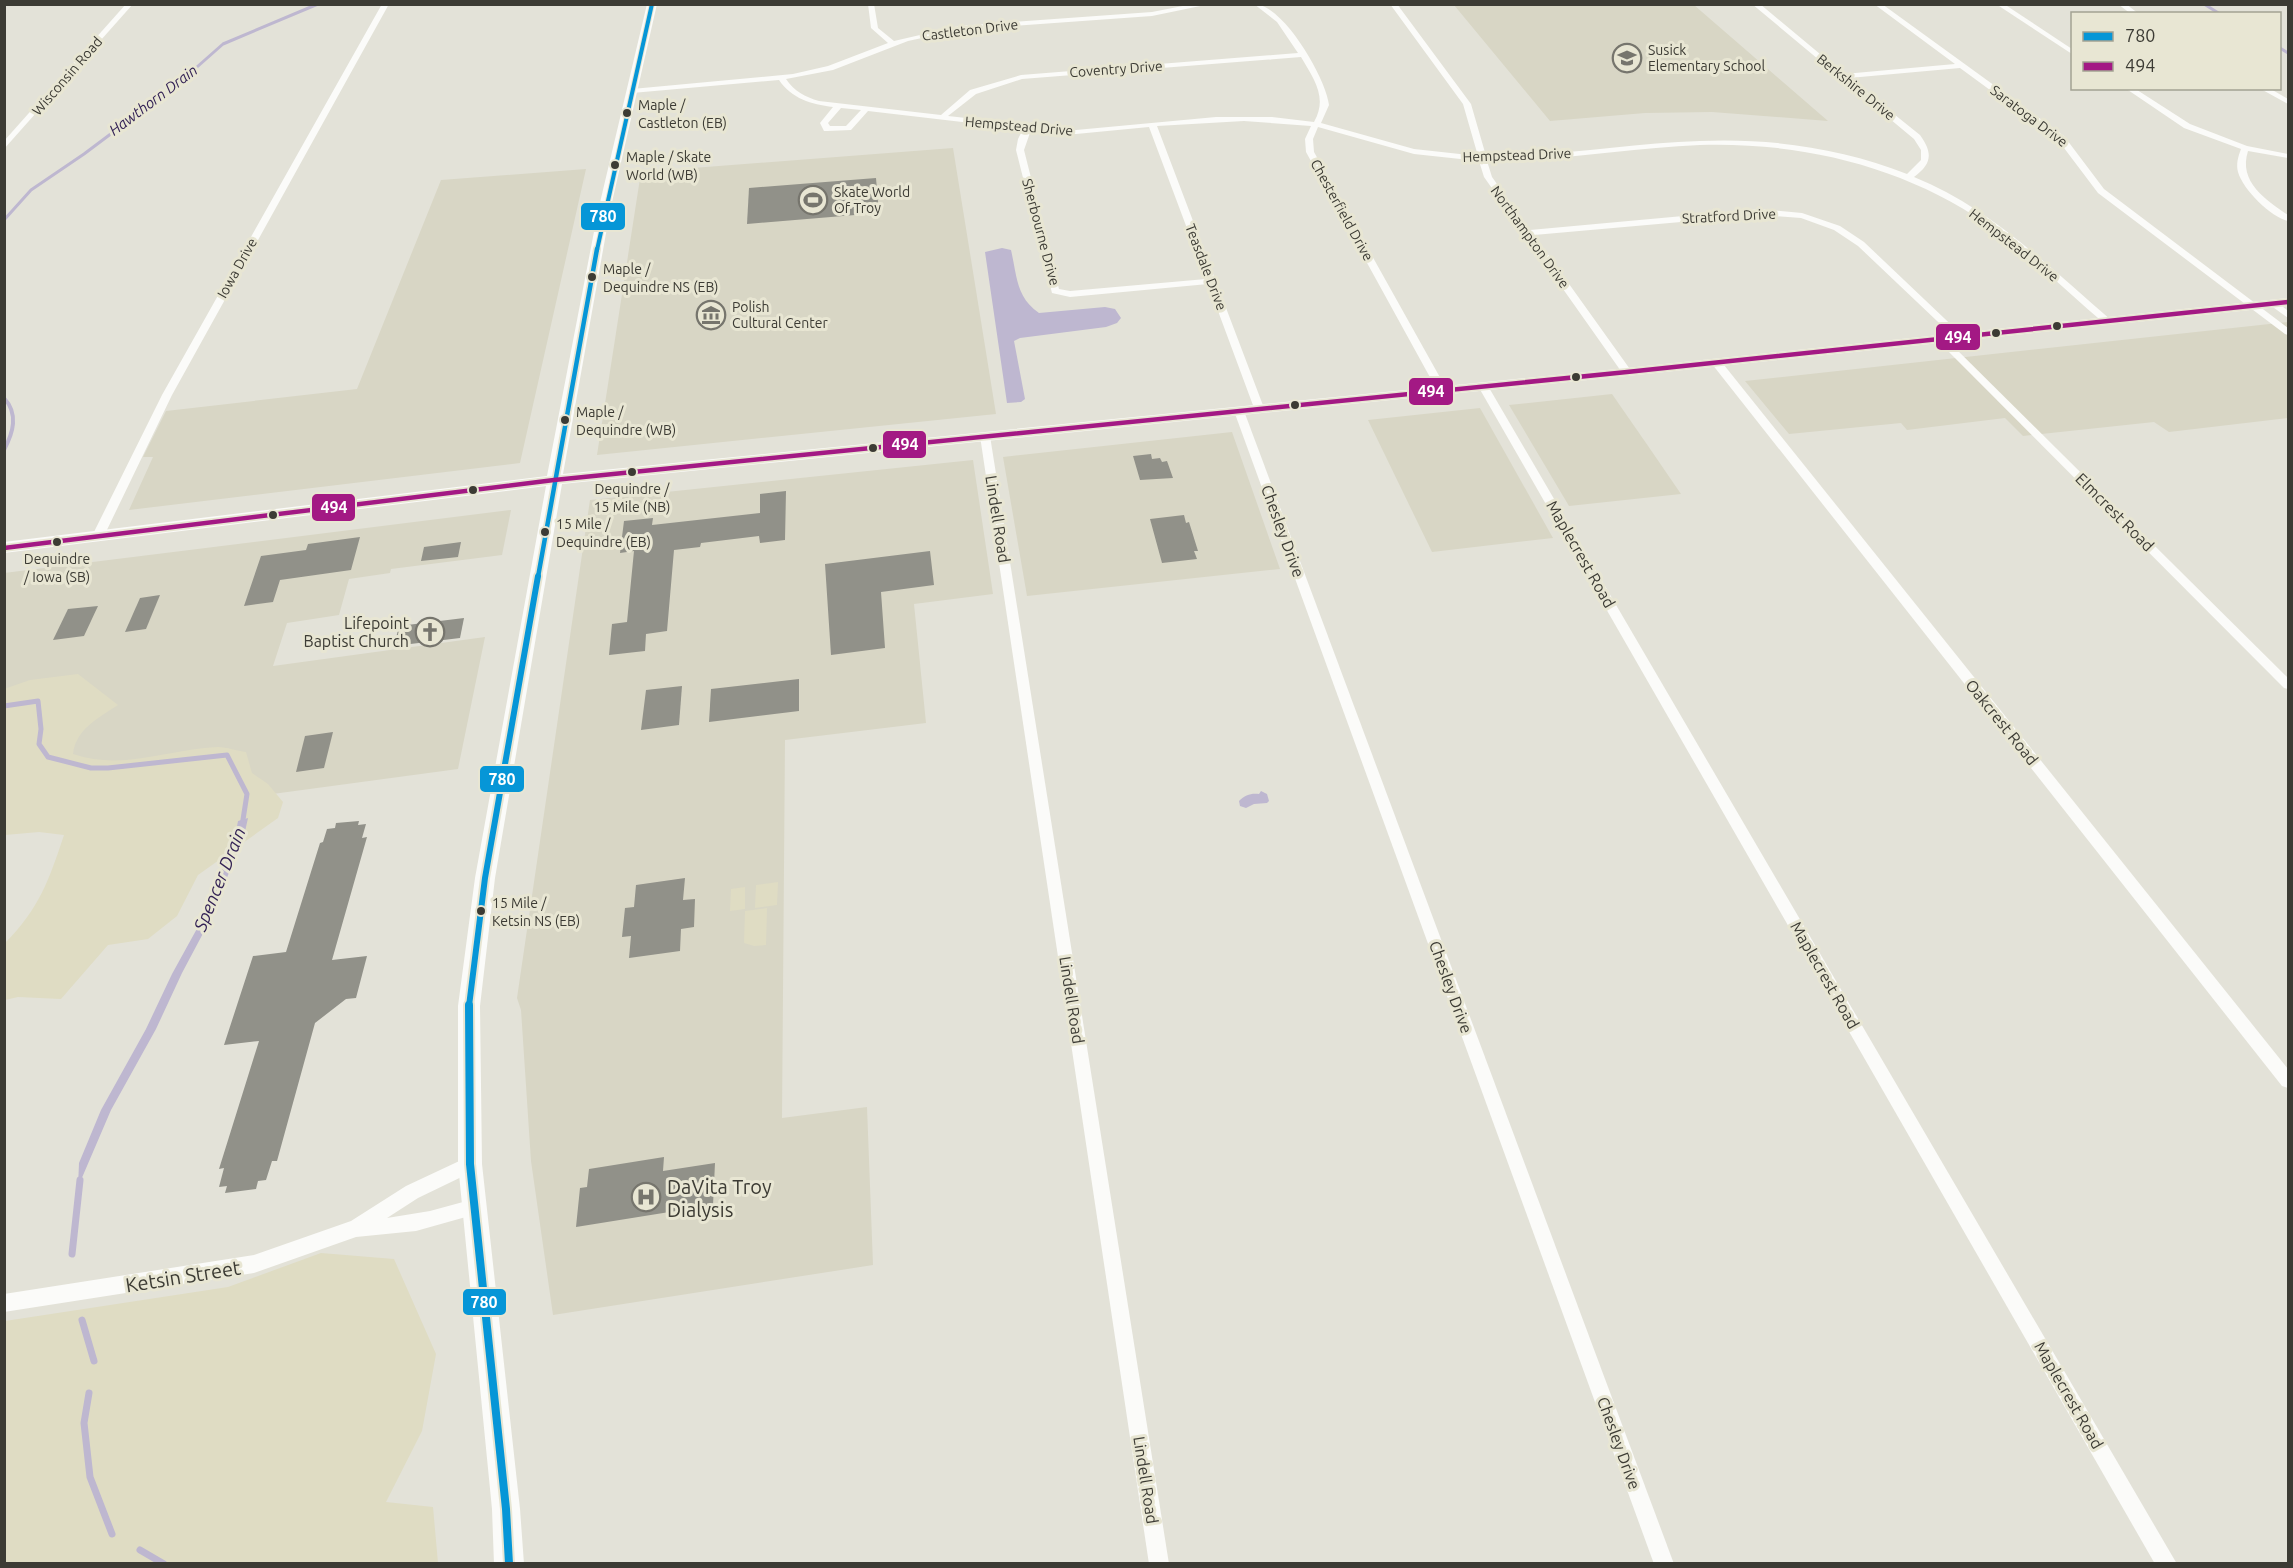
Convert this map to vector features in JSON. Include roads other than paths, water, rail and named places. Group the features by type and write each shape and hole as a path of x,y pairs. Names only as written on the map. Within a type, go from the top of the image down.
{"main road":[{"path":"509,1563 507,1509 470,1164 468,1060 470,1006 477,934 554,480 604,212 652,4"},
{"path":"4,548 554,480 1627,372 2289,302"}],"street":[{"name":"Wisconsin Road","path":"4,147 130,4"},
{"name":"Iowa Drive","path":"98,536 172,385 386,4"},
{"path":"871,4 873,27 880,36 892,43"},
{"name":"Castleton Drive","path":"632,91 782,79 830,68 892,43 935,32 974,26 1152,14 1207,4"},
{"name":"Chesterfield Drive","path":"1257,4 1279,21 1325,96 1323,111 1308,141 1310,152 1442,390"},
{"name":"Northampton Drive","path":"1393,4 1467,104 1488,177 1627,372"},
{"name":"Berkshire Drive","path":"1755,4 1917,137 1924,146 1927,158 1925,163 1907,178"},
{"name":"Saratoga Drive","path":"1877,4 2067,143 2077,156 2086,175 2101,191 2289,332"},
{"path":"1999,4 2071,51"},
{"name":"Coventry Drive","path":"942,118 973,92 1021,77 1301,55"},
{"path":"1842,76 1961,66"},
{"name":"Hempstead Drive","path":"782,79 791,91 803,98 838,106 1076,132 1255,119 1316,124 1414,151 1481,158 1556,155 1685,143 1750,143 1827,154 1907,178 1954,199 1992,223 2108,321"},
{"path":"2131,90 2187,126 2245,148 2289,156"},
{"path":"2266,90 2289,102"},
{"path":"838,106 824,123 827,129 848,128 866,109"},
{"name":"Teasdale Drive","path":"1153,126 1259,408"},
{"name":"Sherbourne Drive","path":"1028,128 1022,139 1020,150 1055,291 1070,294 1211,281"},
{"path":"2245,148 2240,165 2245,180 2263,200 2289,219"},
{"name":"Stratford Drive","path":"1527,233 1760,212 1802,216 1828,224 1861,244 1959,337"},
{"path":"2273,303 2289,315"},
{"name":"Elmcrest Road","path":"1941,339 2289,685"},
{"name":"Oakcrest Road","path":"1716,362 2289,1082"},
{"name":"Maplecrest Road","path":"1483,386 2167,1563"},
{"name":"Chesley Drive","path":"1239,411 1664,1563"},
{"name":"Lindell Road","path":"985,436 1159,1563"},
{"name":"Ketsin Street","path":"4,1303 254,1264 356,1228 412,1192 470,1164"},
{"name":"Ketsin Street","path":"356,1228 386,1228 414,1224 474,1207"}],"water":[{"path":"1002,248 1011,250 1016,277 1022,293 1031,307 1039,313 1105,307 1115,309 1121,318 1117,323 1106,327 1020,338 1014,341 1025,399 1021,402 1007,403 985,252"},
{"path":"1261,791 1267,794 1269,801 1267,803 1254,804 1246,808 1240,806 1239,801 1244,797 1259,794"},
{"path":"248,818 244,836 208,924 156,1029 111,1110 78,1187 79,1163 101,1110 146,1029 172,974 199,925 235,837 238,821"}],"waterway":[{"name":"Hawthorn Drain","path":"4,220 31,190 84,154 180,82 223,44 318,4"},
{"path":"2204,4 2217,12"},
{"path":"2281,49 2288,53"},
{"name":"Hawthorn Drain","path":"4,398 12,410 13,417 10,437 4,450"},
{"name":"Spencer Drain","path":"4,706 38,701 41,729 39,744 48,757 91,768 227,755 247,794 242,826"},
{"name":"Spencer Drain","path":"72,1254 80,1180"},
{"name":"Spencer Drain","path":"82,1320 94,1361"},
{"name":"Spencer Drain","path":"89,1393 84,1423 90,1477 112,1534"},
{"name":"Spencer Drain","path":"140,1550 164,1564"}],"place":[{"name":"Susick Elementary School","path":"1627,58"},
{"name":"Maple / Castleton (EB)","path":"627,113"},
{"name":"Maple / Skate World (WB)","path":"615,165"},
{"name":"Skate World Of Troy","path":"813,200"},
{"name":"Maple / Dequindre NS (EB)","path":"592,277"},
{"name":"Polish Cultural Center","path":"711,315"},
{"name":"Maple / Dequindre (WB)","path":"565,420"},
{"name":"Dequindre / 15 Mile (NB)","path":"632,472"},
{"name":"15 Mile / Dequindre (EB)","path":"545,532"},
{"name":"Dequindre / Iowa (SB)","path":"57,542"},
{"name":"Lifepoint Baptist Church","path":"430,632"},
{"name":"15 Mile / Ketsin NS (EB)","path":"481,911"},
{"name":"DaVita Troy Dialysis","path":"646,1197"}]}
